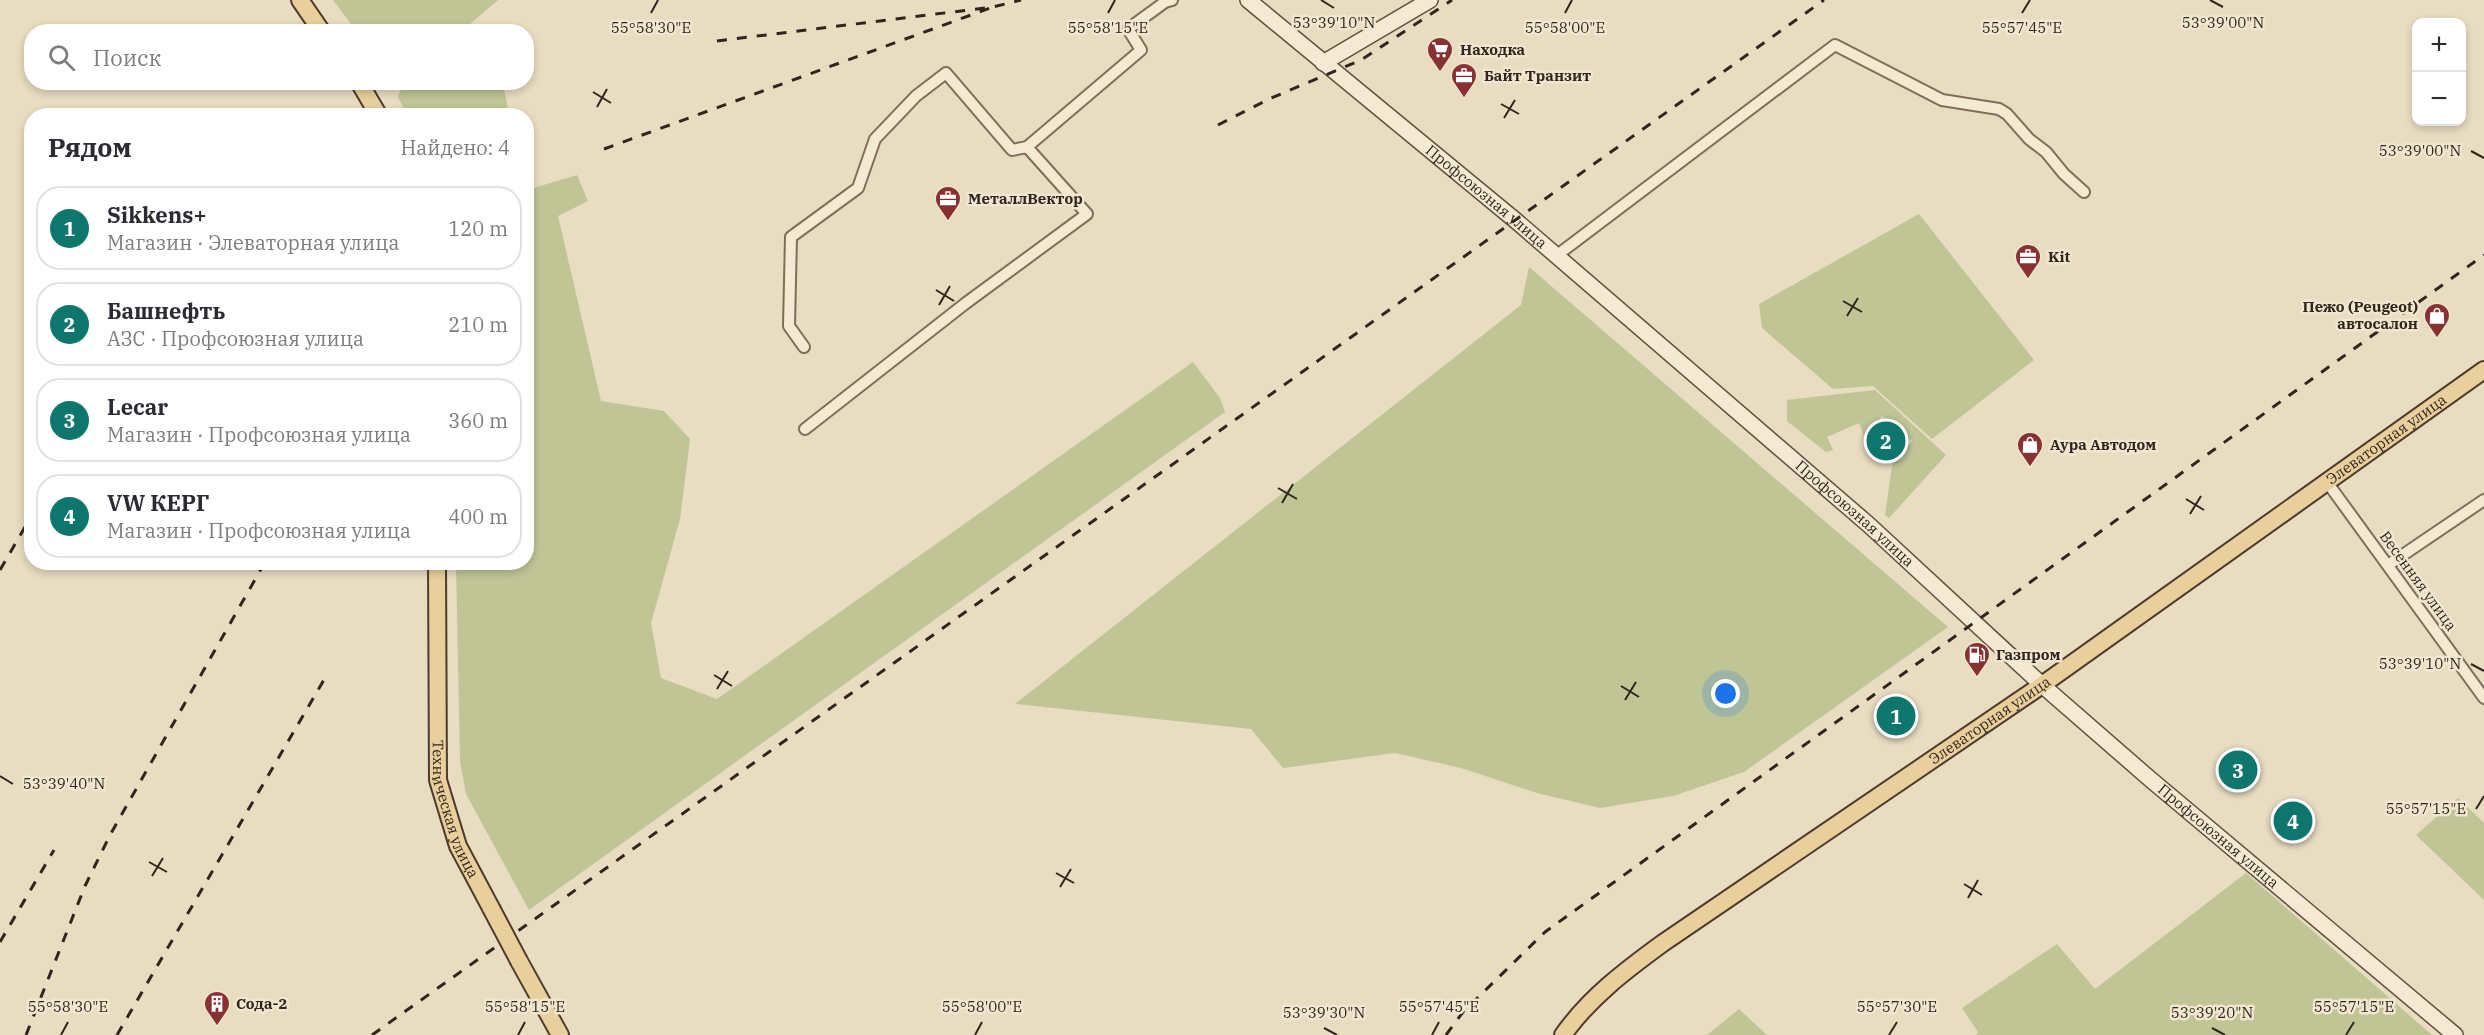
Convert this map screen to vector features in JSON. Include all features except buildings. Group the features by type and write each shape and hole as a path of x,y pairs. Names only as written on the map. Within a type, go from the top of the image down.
{"main road":[{"path":"300,0 316,24"},
{"name":"Профсоюзная улица","path":"1248,0 1556,256 1869,525 2042,685 2454,1035"},
{"path":"1323,63 1430,0"},
{"path":"364,90 374,108"},
{"name":"Элеваторная улица","path":"1563,1035 1588,1004 1620,975 1663,943 2042,685 2484,370"},
{"name":"Техническая улица","path":"437,570 438,780 458,846 560,1035"}],"street":[{"path":"804,347 789,326 791,237 858,188 875,139 916,96 946,73 1012,150 1027,147 1141,50 1128,29 1165,2 1172,0"},
{"path":"1556,256 1835,45 1942,100 1999,109 2007,114 2029,139 2046,152 2064,174 2084,192"},
{"path":"806,429 966,303 1087,214 1027,147"},
{"name":"Весенняя улица","path":"2327,482 2484,698"},
{"path":"2388,565 2484,500"}],"green space":[{"path":"333,0 498,0 470,24 351,24"},
{"path":"400,90 504,90 508,108 404,108 398,97"},
{"path":"577,175 588,201 558,216 601,401 664,411 690,439 680,519 651,623 661,678 717,699 1193,362 1220,398 1225,412 529,910 466,794 460,761 456,570 534,570 534,188"},
{"path":"1919,214 2034,360 1932,439 1873,386 1833,389 1762,328 1759,304"},
{"path":"1529,267 1948,627 1744,772 1673,796 1600,808 1537,793 1461,768 1395,753 1283,768 1251,729 1015,704 1521,305"},
{"path":"1875,390 1946,455 1889,518 1885,515 1892,466 1912,441 1882,416 1867,436 1864,436 1859,423 1827,437 1833,450 1826,452 1787,421 1787,400"},
{"path":"2458,798 2484,823 2484,900 2416,835"},
{"path":"2246,873 2432,1035 1976,1035 1978,1032 1962,1008 2057,944 2095,989"},
{"path":"1739,1009 1767,1035 1707,1035"}],"railway":[{"path":"717,41 993,7 1021,0"},
{"path":"1218,125 1269,99 1361,60 1452,0"},
{"path":"372,1035 1824,0"},
{"path":"604,149 993,7"},
{"path":"1446,1035 1463,1012 1545,932 2484,255"},
{"path":"0,570 24,529"},
{"path":"26,1035 85,886 110,835 260,570"},
{"path":"117,1035 325,678"},
{"path":"0,942 54,850"}],"place":[{"name":"Находка","path":"1440,73"},
{"name":"Байт Транзит","path":"1464,99"},
{"name":"МеталлВектор","path":"948,222"},
{"name":"Kit","path":"2028,280"},
{"name":"Пежо (Peugeot) автосалон","path":"2437,339"},
{"name":"Башнефть","path":"1886,441"},
{"name":"Аура Автодом","path":"2030,468"},
{"name":"Газпром","path":"1977,678"},
{"name":"Sikkens+","path":"1896,716"},
{"name":"Lecar","path":"2238,770"},
{"name":"VW КЕРГ","path":"2293,821"},
{"name":"Сода-2","path":"217,1027"}]}
